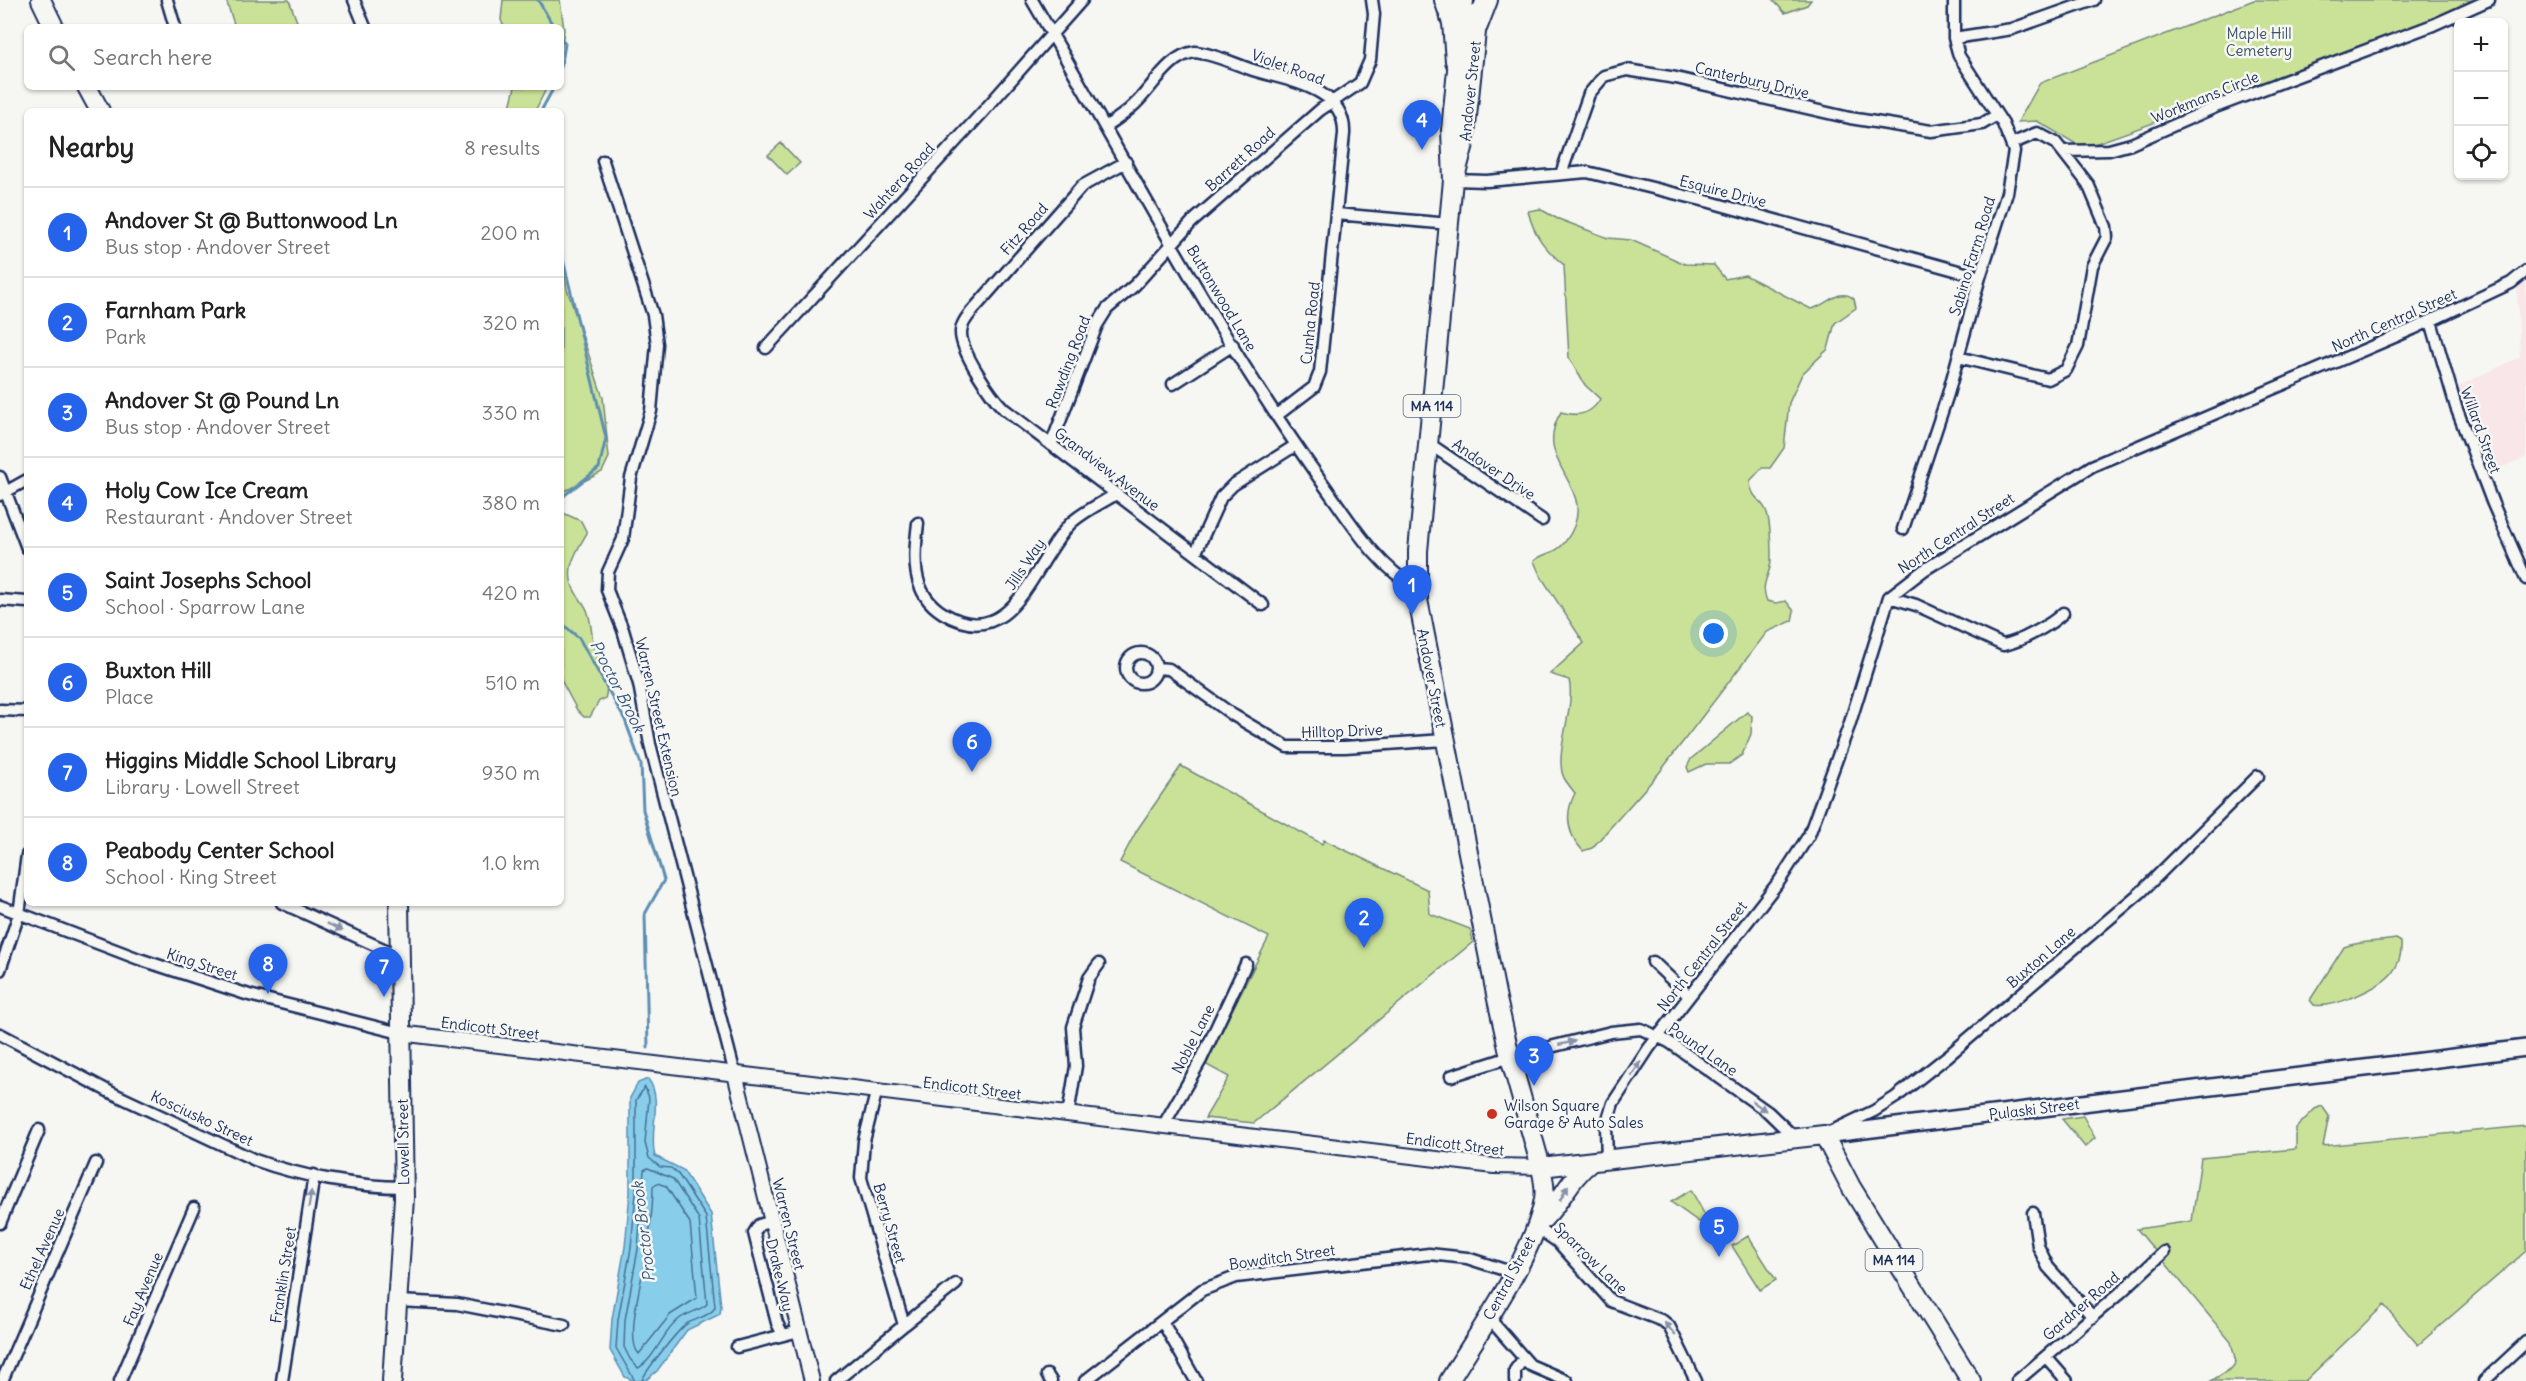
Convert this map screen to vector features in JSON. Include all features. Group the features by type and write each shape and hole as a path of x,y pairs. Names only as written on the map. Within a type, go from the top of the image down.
{"highway":[{"path":"1445,0 1453,22 1456,62"},
{"path":"1477,26 1487,0"}],"main road":[{"path":"41,0 53,24"},
{"name":"Andover Street","path":"1464,0 1451,130 1453,180 1450,224 1418,551 1420,621 1510,1057 1541,1167"},
{"name":"Andover Street","path":"1453,180 1464,144 1480,0"},
{"path":"89,90 98,108"},
{"name":"Lowell Street","path":"392,1381 404,1187 399,906"},
{"name":"Pulaski Street","path":"1541,1167 1824,1135 2526,1048"},
{"name":"MA 114","path":"1824,1135 1862,1207 1971,1381"},
{"path":"1537,1226 1556,1206 1572,1179 1599,1162"},
{"name":"Central Street","path":"1449,1381 1514,1273 1537,1226 1545,1189 1541,1167"}],"street":[{"path":"167,0 175,24"},
{"path":"354,0 364,24"},
{"name":"Buttonwood Lane","path":"1032,0 1173,246 1276,416 1378,555 1399,577 1418,588"},
{"name":"Wahtera Road","path":"766,348 981,114 1082,0"},
{"name":"Barrett Road","path":"1173,246 1192,222 1298,127 1360,83 1367,72 1374,14 1372,0"},
{"name":"Sabino Farm Road","path":"1903,529 2007,193 2014,151 1997,115 1959,56 1954,38 1954,0"},
{"path":"1954,38 2012,29 2094,0"},
{"name":"Workmans Circle","path":"2063,151 2102,151 2131,144 2218,106 2433,25 2488,0"},
{"name":"Violet Road","path":"1105,127 1136,103 1174,62 1188,53 1195,52 1311,88 1341,111 1345,124 1336,214"},
{"name":"Canterbury Drive","path":"1561,174 1589,94 1604,76 1627,70 1676,78 1850,118 1931,131 1982,123 1997,115"},
{"path":"1958,357 2048,379 2066,370 2078,346 2092,266 2107,237 2106,227 2088,184 2056,143 2037,133 2011,144"},
{"name":"Warren Street Extension","path":"603,161 653,315 657,344 651,411 631,478 623,539 608,573 607,590 639,684 655,767 735,1074"},
{"name":"Fitz Road","path":"961,333 972,311 1082,186 1126,162"},
{"name":"Esquire Drive","path":"1453,180 1487,181 1587,172 1722,206 1980,278"},
{"path":"1336,214 1450,224"},
{"name":"Cunha Road","path":"1276,416 1314,387 1318,380 1336,214"},
{"name":"Rawding Road","path":"1051,445 1101,316 1173,246"},
{"name":"North Central Street","path":"1599,1162 1608,1113 1660,1035 1780,880 1809,835 1849,726 1889,597 1924,570 2092,466 2432,321 2511,283 2526,271"},
{"name":"Willard Street","path":"2432,321 2456,407 2493,504 2526,579"},
{"name":"Grandview Avenue","path":"961,333 993,398 1051,445 1196,552 1263,605"},
{"path":"1173,384 1233,345"},
{"name":"Andover Drive","path":"1428,443 1542,520"},
{"path":"1196,552 1221,497 1233,485 1296,445"},
{"path":"0,477 3,494 24,541"},
{"path":"3,494 24,482"},
{"name":"Jills Way","path":"918,523 914,556 918,580 925,598 932,606 966,625 989,624 1018,601 1044,559 1071,523 1116,494"},
{"path":"1889,597 1917,605 2003,645 2019,643 2035,630 2053,623 2063,613"},
{"path":"0,600 24,602"},
{"name":"Hilltop Drive","path":"1156,668 1169,669 1233,715 1287,747 1336,747 1444,740"},
{"path":"0,710 24,711"},
{"name":"Buxton Lane","path":"1824,1135 1874,1111 1927,1074 2141,892 2258,776"},
{"path":"0,970 19,914 24,877"},
{"name":"King Street","path":"0,906 139,959 249,995 400,1033"},
{"path":"289,906 399,956"},
{"path":"1653,962 1689,996"},
{"path":"1068,1115 1075,1078 1073,1027 1089,978 1099,964"},
{"name":"Noble Lane","path":"1163,1126 1201,1060 1246,964"},
{"name":"Pound Lane","path":"1451,1076 1510,1057 1622,1029 1641,1029 1660,1035 1768,1112 1794,1137"},
{"name":"Endicott Street","path":"400,1033 876,1093 1494,1166 1541,1167"},
{"name":"Kosciusko Street","path":"0,1034 31,1053 232,1151 276,1167 314,1175 384,1187 404,1187"},
{"name":"Warren Street","path":"735,1074 812,1381"},
{"name":"Berry Street","path":"876,1093 864,1141 861,1178 904,1325"},
{"path":"0,1223 39,1130"},
{"name":"Ethel Avenue","path":"2,1381 96,1163"},
{"name":"Franklin Street","path":"282,1381 314,1175"},
{"name":"Fay Avenue","path":"120,1381 194,1208"},
{"path":"2033,1213 2038,1246 2048,1267 2093,1317"},
{"name":"Drake Way","path":"737,1347 783,1335 777,1323 754,1233 759,1225 772,1221"},
{"name":"Sparrow Lane","path":"1537,1226 1558,1242 1611,1301 1663,1321 1670,1326 1696,1381"},
{"name":"Gardner Road","path":"2017,1381 2093,1317 2164,1252"},
{"name":"Bowditch Street","path":"1085,1381 1210,1286 1236,1277 1429,1254 1467,1258 1514,1273"},
{"path":"836,1381 956,1284"},
{"path":"398,1301 457,1304 564,1325"},
{"path":"1488,1317 1535,1369 1567,1381"},
{"path":"1162,1321 1196,1381"},
{"path":"783,1335 800,1331"},
{"path":"2484,1381 2526,1342"},
{"path":"2046,1357 2067,1381"},
{"path":"1515,1381 1515,1370 1524,1358"}],"shaded area":[{"path":"2526,280 2526,457 2490,472 2455,388 2520,357 2517,286"}],"green space":[{"path":"226,0 289,0 298,24 234,24"},
{"path":"503,0 560,0 563,24 503,24"},
{"path":"1773,0 1811,0 1807,5 1785,13"},
{"name":"Maple Hill Cemetery","path":"2254,0 2481,0 2379,43 2083,148 2037,121 2018,122 2040,83"},
{"path":"514,90 546,90 536,108 510,108"},
{"path":"781,143 800,163 787,175 768,155"},
{"path":"1540,209 1556,218 1608,238 1631,240 1685,264 1714,265 1725,279 1745,275 1811,309 1843,295 1854,299 1856,308 1835,323 1828,349 1802,374 1789,403 1784,448 1770,468 1762,468 1750,481 1752,491 1767,513 1769,524 1771,560 1764,589 1765,595 1767,601 1776,603 1786,601 1794,611 1792,621 1767,632 1659,773 1592,848 1583,851 1573,838 1568,817 1575,793 1564,778 1561,768 1570,704 1569,680 1550,674 1584,643 1540,575 1534,561 1561,546 1575,523 1577,506 1573,491 1553,447 1553,431 1561,412 1583,413 1592,408 1600,399 1585,385 1569,358 1564,265 1551,253 1533,228 1528,211"},
{"path":"564,272 567,289 603,398 609,457 602,472 564,491"},
{"path":"564,513 581,521 587,533 572,563 571,578 576,593 587,610 595,650 606,682 605,699 599,701 590,717 584,717 577,710 564,686"},
{"path":"1747,712 1752,716 1751,734 1742,755 1729,764 1706,764 1689,772 1687,767 1691,759"},
{"path":"1181,766 1322,844 1324,840 1428,890 1430,914 1470,929 1473,942 1254,1123 1205,1118 1229,1077 1205,1064 1269,937 1120,862 1137,830"},
{"path":"2396,939 2401,942 2400,959 2386,979 2367,991 2343,1001 2314,1005 2310,1000 2344,947"},
{"path":"2322,1106 2329,1116 2323,1146 2526,1126 2526,1251 2418,1345 2384,1305 2305,1381 2211,1381 2232,1368 2236,1362 2231,1342 2137,1229 2192,1221 2201,1158 2296,1149 2296,1128 2315,1109"},
{"path":"2083,1116 2095,1138 2085,1147 2062,1119"},
{"path":"1691,1190 1706,1217 1699,1222 1671,1202"},
{"path":"1748,1236 1776,1280 1760,1290 1732,1246"}],"water":[{"path":"648,1079 655,1096 653,1147 655,1156 683,1170 711,1214 721,1307 720,1314 687,1330 657,1371 646,1380 634,1381 625,1377 610,1350 612,1319 625,1247 630,1193 630,1098 638,1083"}],"waterway":[{"name":"Proctor Brook","path":"538,0 552,24"},
{"name":"Proctor Brook","path":"564,42 564,50"},
{"name":"Proctor Brook","path":"543,108 552,90"},
{"name":"Proctor Brook","path":"564,263 606,438 599,468 564,496"},
{"name":"Proctor Brook","path":"564,626 579,638 625,720 641,764 643,810 664,880 645,914 648,1048"}],"place":[{"name":"Holy Cow Ice Cream","path":"1422,150"},
{"name":"Andover St @ Buttonwood Ln","path":"1412,615"},
{"name":"Buxton Hill","path":"972,772"},
{"name":"Farnham Park","path":"1364,948"},
{"name":"Peabody Center School","path":"268,994"},
{"name":"Higgins Middle School Library","path":"384,997"},
{"name":"Andover St @ Pound Ln","path":"1534,1086"},
{"name":"Wilson Square Garage & Auto Sales","path":"1492,1114"},
{"name":"Saint Josephs School","path":"1719,1257"}]}
